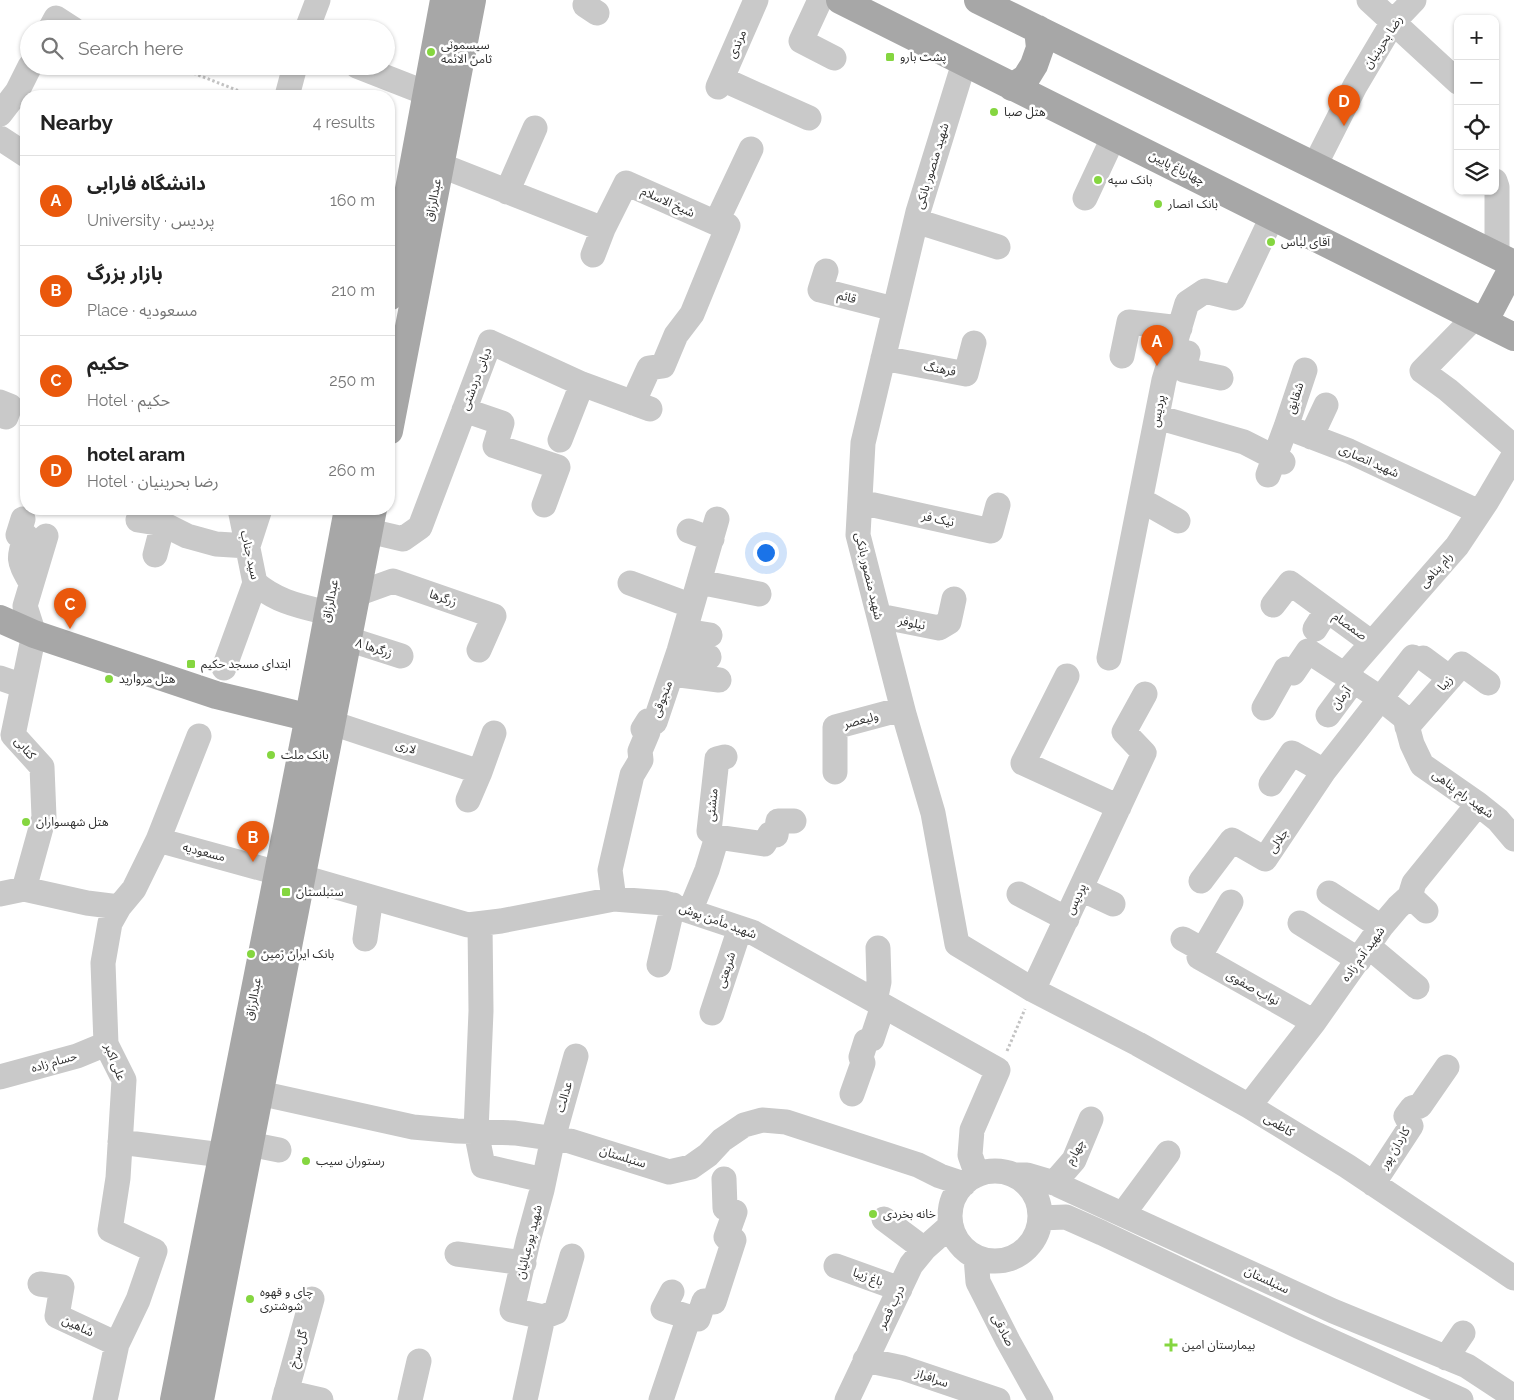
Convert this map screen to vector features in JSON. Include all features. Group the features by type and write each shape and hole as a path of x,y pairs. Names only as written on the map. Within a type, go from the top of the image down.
{"main road":[{"name":"عبدالرزاق","path":"396,218 426,93 444,0"},
{"name":"عبدالرزاق","path":"395,400 472,0"},
{"path":"446,132 469,68 484,0"},
{"name":"چهارباغ پایین","path":"840,0 1514,336"},
{"path":"988,2 1038,29 1508,262 1480,320"},
{"path":"1012,87 1026,78 1034,64 1040,48 1038,29"},
{"name":"عبدالرزاق","path":"174,1400 222,1155 247,1090 321,717 328,613 347,515"},
{"name":"عبدالرزاق","path":"321,717 348,639 371,520"},
{"path":"0,619 34,634 216,695 321,717"},
{"name":"عبدالرزاق","path":"200,1400 249,1144 247,1090"}],"street":[{"path":"310,20 318,0"},
{"name":"مرندی","path":"756,0 720,83 809,118"},
{"path":"820,0 801,41 834,58"},
{"path":"1369,0 1454,78"},
{"name":"رضا بحرینیان","path":"1315,165 1355,86 1393,22 1414,0"},
{"name":"شهید منصور بانکی","path":"964,63 916,221 863,443 858,535 902,709 933,813 957,944 1033,990"},
{"path":"0,114 17,92 26,75"},
{"path":"289,90 293,75"},
{"path":"380,75 426,93"},
{"path":"508,192 535,128"},
{"path":"1085,198 1114,136"},
{"path":"0,138 20,151"},
{"path":"716,223 751,149"},
{"path":"440,165 603,229 593,255"},
{"name":"شیخ الاسلام","path":"603,229 626,183 716,223"},
{"path":"1498,195 1508,262"},
{"name":"پردیس","path":"1108,658 1164,380 1187,303 1205,292 1234,298 1272,217"},
{"path":"916,221 998,247"},
{"name":"دیانی دردشتی","path":"371,520 403,539 420,526 445,446 464,410 490,342 582,384 642,406 649,368 663,366 676,335 692,314 728,226 716,223"},
{"name":"قائم","path":"826,271 820,290 894,309"},
{"path":"1480,320 1422,371 1448,390 1514,447"},
{"path":"1122,356 1129,322 1177,339 1188,353 1184,370 1221,378"},
{"name":"فرهنگ","path":"883,358 966,374 974,343"},
{"name":"شقایق","path":"1286,427 1305,370"},
{"path":"560,440 582,384"},
{"path":"1311,437 1326,405"},
{"path":"464,410 502,423 495,446 558,467 544,505"},
{"path":"1157,417 1244,442 1275,465 1286,427"},
{"name":"شهید انصاری","path":"1286,427 1349,451 1431,500 1479,512"},
{"name":"رام پناهی","path":"1349,677 1372,643 1457,546 1479,512 1507,485 1514,455"},
{"path":"1140,500 1178,521"},
{"name":"نیک فر","path":"860,502 992,531 998,506"},
{"name":"سید جناب","path":"241,515 255,583 287,603 328,613"},
{"path":"138,520 163,524 187,536 216,544 248,546 258,515"},
{"path":"23,519 18,535 26,536 19,554 31,583"},
{"path":"155,555 163,524"},
{"name":"منجوقی","path":"614,899 610,870 632,775 641,760 640,751 648,732 643,729 648,721 655,722 679,652 714,530 689,531"},
{"path":"34,634 25,606 46,536"},
{"name":"زرگرها","path":"357,594 393,581 494,616 479,650"},
{"path":"699,582 759,594"},
{"path":"224,668 255,583"},
{"path":"630,583 692,606"},
{"name":"صمصام","path":"1273,604 1290,583 1316,630 1372,643"},
{"name":"نیلوفر","path":"878,616 939,628 949,622 954,599"},
{"name":"لاری","path":"0,612 33,626 218,688 321,717 480,772"},
{"path":"1264,708 1286,669 1293,673 1316,630"},
{"name":"شهید رام پناهی","path":"1316,630 1349,677 1405,718 1412,744 1422,765 1498,820 1514,839"},
{"name":"کتابی","path":"24,889 44,817 42,767 13,735 34,634"},
{"name":"زرگرها ۸","path":"348,639 401,656"},
{"path":"679,652 709,646"},
{"path":"679,652 719,680"},
{"name":"جلالی","path":"1200,881 1232,840 1265,859 1324,771 1380,698 1418,658 1450,678"},
{"name":"زیبا","path":"1407,727 1462,664 1488,683"},
{"path":"1067,676 1023,763 1119,807"},
{"name":"آرمان","path":"1328,715 1349,677"},
{"path":"0,678 23,686"},
{"name":"پردیس","path":"1033,990 1144,753 1124,732 1146,694"},
{"name":"ولیعصر","path":"835,772 835,727 902,709"},
{"path":"468,800 494,733"},
{"name":"علی اکبر","path":"105,1400 117,1344 138,1300 155,1251 110,1230 118,1178 124,1080 106,1044 103,964 110,923 119,907 134,889 158,840 199,736"},
{"path":"1272,784 1292,753 1324,771"},
{"name":"منشئی","path":"659,965 681,908 707,870 717,837 709,831 717,759 725,757"},
{"name":"شهید آدم زاده","path":"1249,1106 1314,1022 1398,907 1418,904 1414,883 1478,804"},
{"path":"717,837 764,844 770,834 776,834 778,821 794,822"},
{"name":"مسعودیه","path":"158,840 290,875"},
{"name":"شهید مأمن پوش","path":"290,875 468,925 501,921 614,899 666,902 752,932 998,1070"},
{"path":"0,894 24,889 86,903 119,907"},
{"path":"1081,889 1113,904"},
{"path":"1019,894 1067,919"},
{"path":"1329,894 1370,944 1417,987"},
{"path":"365,939 371,897"},
{"name":"نواب صفوی","path":"1231,902 1193,944 1199,957 1314,1022"},
{"path":"1300,923 1370,944"},
{"name":"شهید پورعبائیان","path":"480,924 481,1011 476,1131 482,1166 539,1179 542,1190 512,1310 543,1317"},
{"name":"شریعتی","path":"712,1013 740,928"},
{"path":"852,1094 863,1063 861,1057 866,1041 872,1039 879,1004 878,948"},
{"name":"کاظمی","path":"1033,990 1158,1044 1249,1106 1346,1166 1514,1278"},
{"name":"حسام زاده","path":"0,1077 77,1056 106,1044"},
{"name":"عدالت","path":"542,1190 553,1138 576,1056"},
{"name":"کاردان پور","path":"1373,1184 1411,1126 1406,1116 1412,1108 1420,1106 1447,1066"},
{"path":"970,1179 972,1130 998,1070"},
{"name":"سنبلستان","path":"247,1090 412,1127 515,1133 570,1141 669,1172 692,1167 708,1155 722,1140 744,1125 762,1120 786,1122 918,1165 940,1176 970,1179"},
{"name":"چهارم","path":"1054,1183 1074,1160 1091,1119"},
{"path":"120,1142 222,1155"},
{"path":"249,1144 279,1150"},
{"path":"1123,1214 1168,1153"},
{"path":"989,1171 1002,1171 1015,1175 1026,1183 1034,1193 1039,1205 1040,1218 1036,1235 1026,1249 1010,1258 993,1261 976,1257 964,1249 956,1238 951,1225 951,1210 955,1196 970,1179 989,1171"},
{"name":"سنبلستان","path":"1015,1175 1027,1175 1054,1183 1333,1311 1467,1366 1514,1397"},
{"path":"672,1292 663,1309 689,1317 698,1319 704,1301 714,1302 734,1240 726,1237 735,1212 725,1208 724,1179"},
{"path":"1040,1218 1066,1217 1461,1400"},
{"path":"884,1219 924,1249"},
{"name":"درب قصر","path":"847,1400 911,1265 924,1249 951,1225"},
{"path":"457,1254 524,1263"},
{"path":"525,1400 543,1317 556,1312 572,1256"},
{"name":"صادقی","path":"976,1257 978,1282 1008,1341 1042,1400"},
{"name":"باغ زیبا","path":"836,1266 900,1289"},
{"name":"شاهین","path":"40,1284 62,1287 58,1316 117,1344"},
{"name":"گل سرخ","path":"285,1396 312,1299"},
{"path":"661,1400 689,1317"},
{"path":"1446,1358 1464,1333"},
{"path":"410,1400 419,1360"},
{"name":"سرافراز","path":"866,1360 903,1368 998,1400"},
{"path":"285,1396 320,1400"}],"path":[{"path":"198,75 237,90"},
{"path":"998,1070 1033,990"}],"place":[{"name":"سیسمونی ثامن الائمه","path":"431,52"},
{"name":"پشت بارو","path":"890,57"},
{"name":"هتل صبا","path":"994,112"},
{"name":"hotel aram","path":"1344,126"},
{"name":"بانک سپه","path":"1098,180"},
{"name":"بانک انصار","path":"1158,204"},
{"name":"آقای لباس","path":"1271,242"},
{"name":"دانشگاه فارابی","path":"1157,366"},
{"name":"حکیم","path":"70,629"},
{"name":"ابتدای مسجد حکیم","path":"191,664"},
{"name":"هتل مروارید","path":"109,679"},
{"name":"بانک ملت","path":"271,755"},
{"name":"هتل شهسواران","path":"26,822"},
{"name":"بازار بزرگ","path":"253,862"},
{"name":"سنبلستان","path":"286,892"},
{"name":"بانک ایران زمین","path":"251,954"},
{"name":"رستوران سيب","path":"306,1161"},
{"name":"خانه بخردی","path":"873,1214"},
{"name":"چای و قهوه شوشتری","path":"250,1299"},
{"name":"بیمارستان امین","path":"1171,1345"}]}
